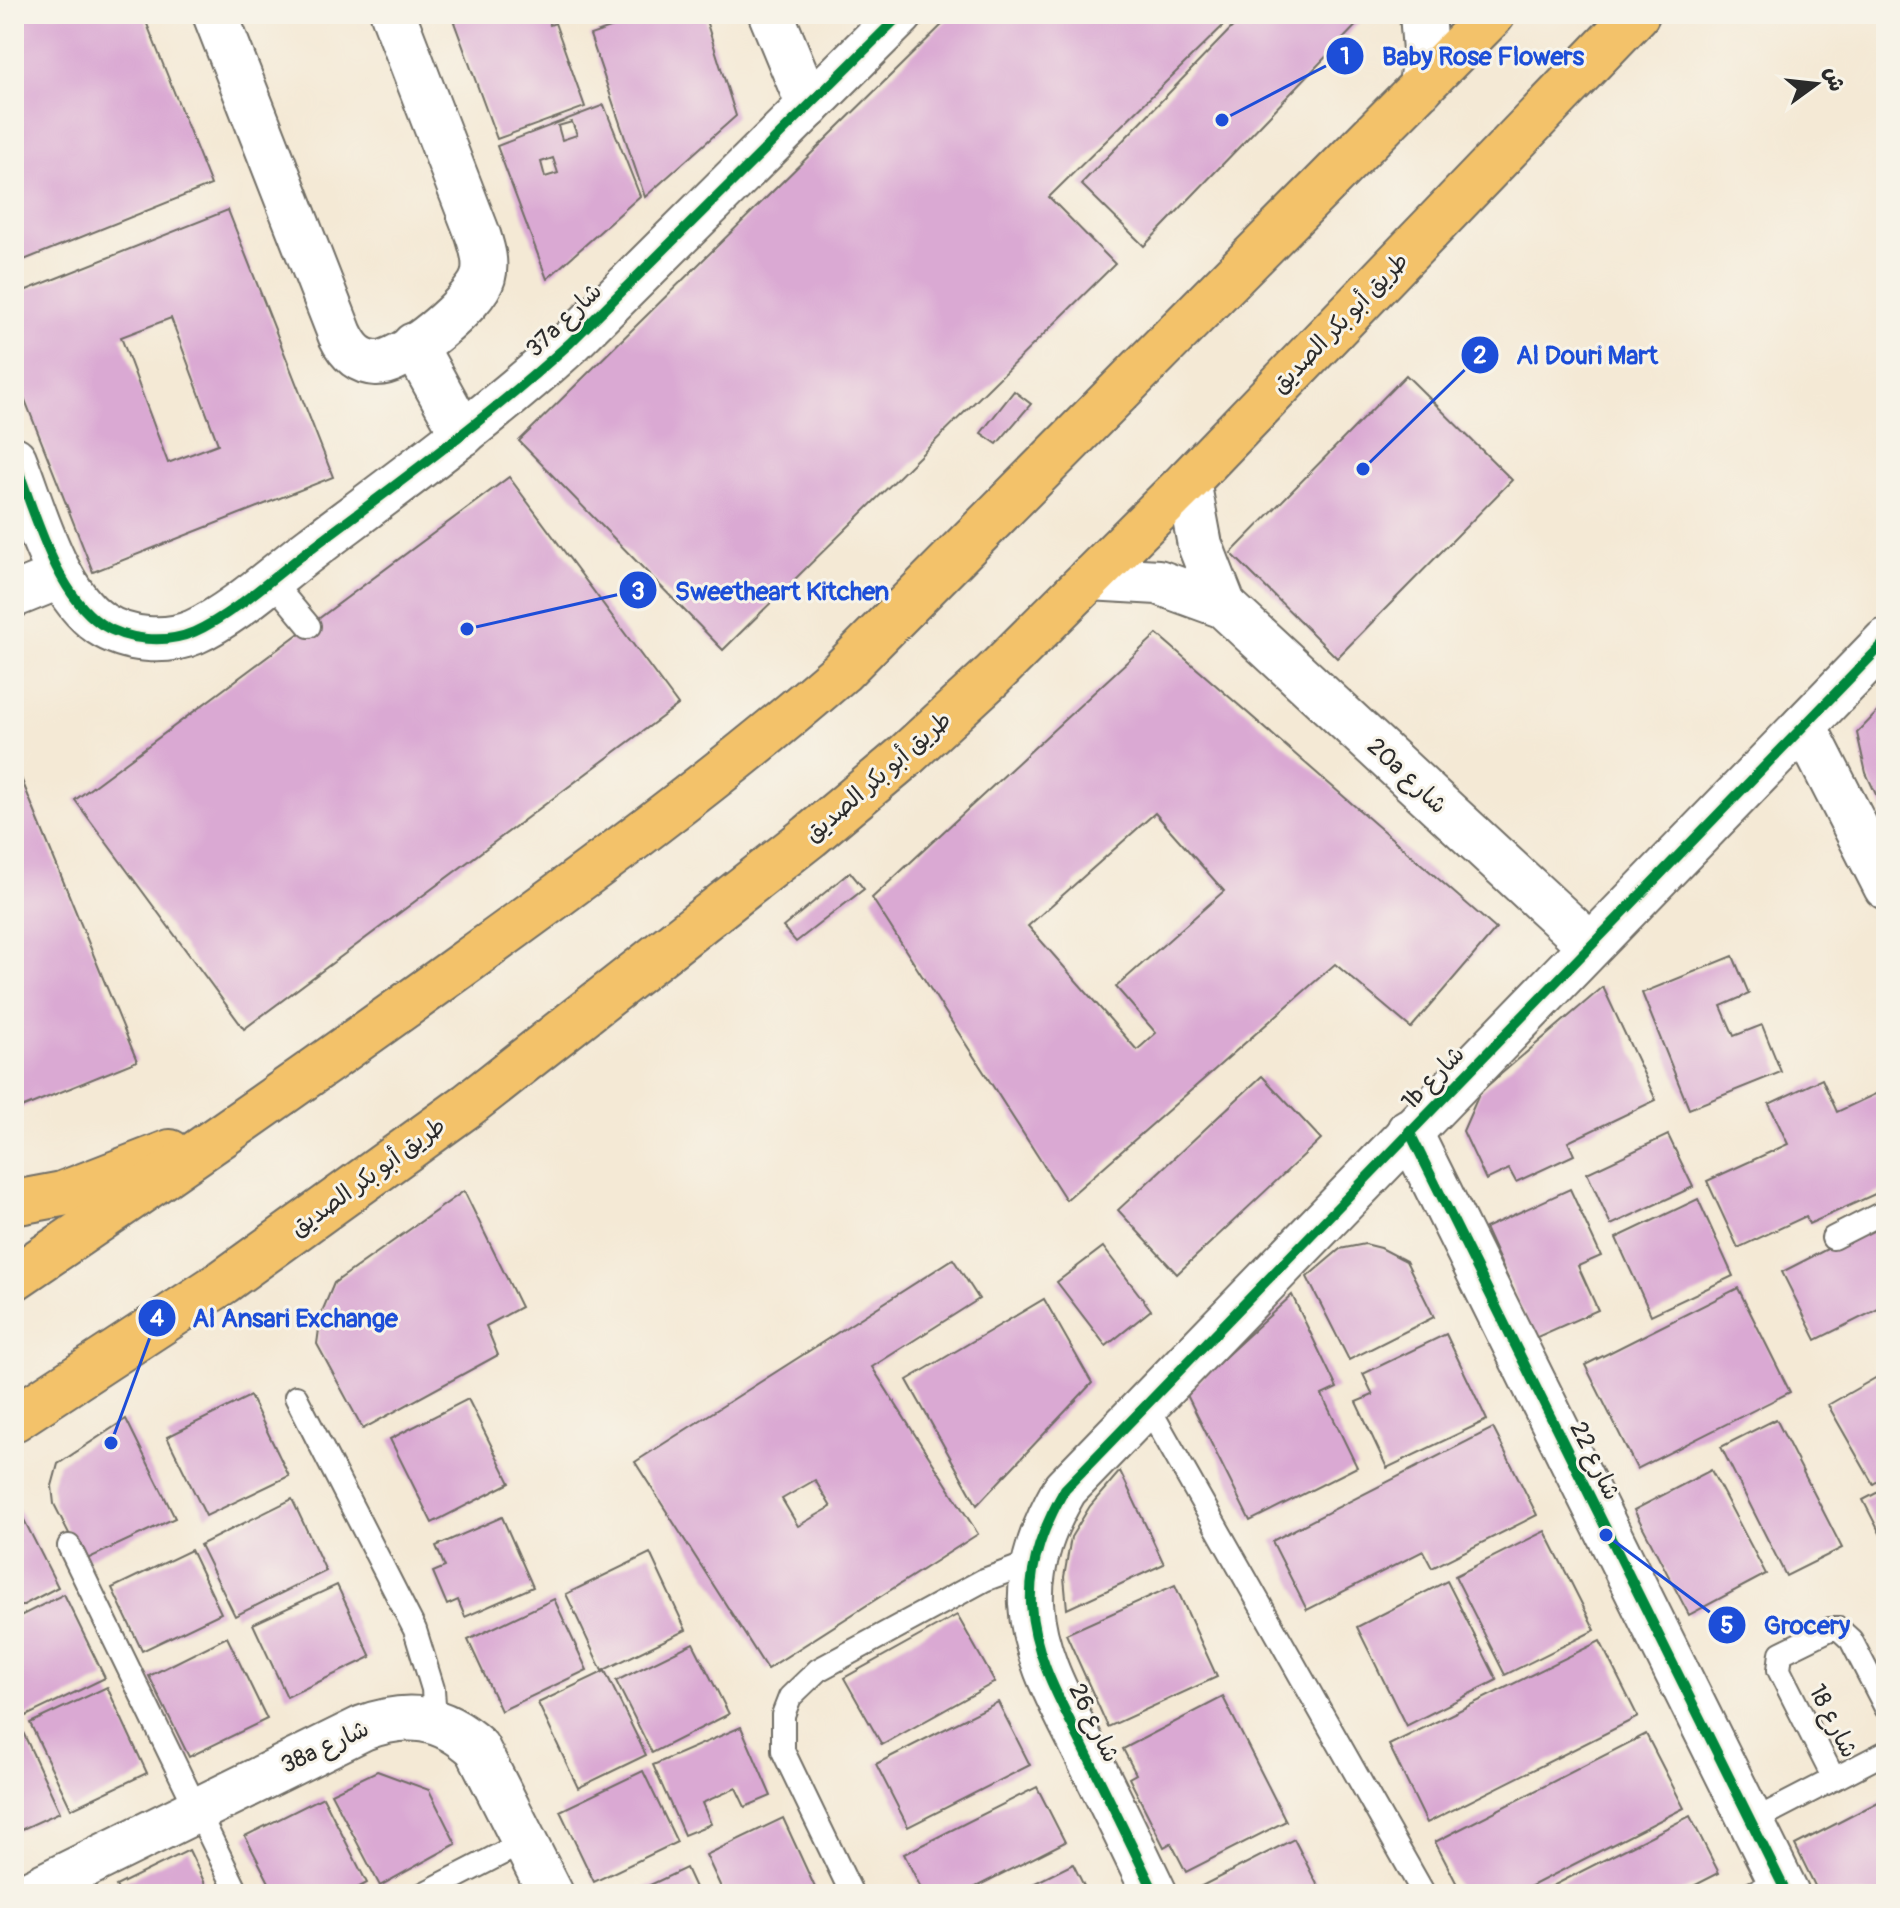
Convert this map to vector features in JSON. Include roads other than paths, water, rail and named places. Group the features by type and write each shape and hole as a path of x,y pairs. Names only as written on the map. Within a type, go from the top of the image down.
{"main road":[{"path":"14,1278 243,1123 671,814 829,682 1493,14"},
{"name":"طريق أبو بكر الصديق","path":"14,1419 223,1282 468,1105 891,767 992,676 1188,481 1637,14"},
{"path":"14,1203 62,1194 243,1123"}],"street":[{"path":"215,14 347,348 360,359 377,363 392,360 414,345 475,293 484,275 484,254 393,14"},
{"path":"771,14 809,106"},
{"name":"37a شارع","path":"14,459 61,576 77,603 101,624 131,637 162,639 194,632 463,434 570,343 901,14"},
{"path":"1421,87 1425,50 1422,14"},
{"path":"414,345 463,434"},
{"name":"20a شارع","path":"1188,481 1200,545 1224,606"},
{"path":"14,595 61,576"},
{"name":"20a شارع","path":"1090,578 1158,582 1224,606 1590,945"},
{"name":"1b شارع","path":"1035,1561 1046,1523 1065,1489 1886,641"},
{"path":"1804,726 1886,887"},
{"name":"شارع 22","path":"1409,1131 1751,1822 1772,1889"},
{"name":"شارع 26","path":"1035,1561 1031,1603 1037,1645 1155,1894"},
{"name":"38a شارع","path":"27,1894 387,1719 411,1716 435,1720 458,1731 477,1748 551,1894"}],"lane":[{"path":"270,579 309,626"},
{"path":"1833,1238 1886,1211"},
{"path":"296,1397 415,1630 430,1674 435,1720"},
{"path":"1146,1403 1424,1894"},
{"path":"69,1546 238,1894"},
{"path":"852,1894 783,1751 783,1715 790,1697 818,1670 984,1580 1035,1561"},
{"name":"شارع 18","path":"1834,1779 1779,1670 1781,1653 1830,1629 1839,1629 1851,1640 1886,1708"},
{"name":"شارع 18","path":"1751,1822 1886,1752"},
{"path":"423,1894 526,1841"}],"place":[{"name":"Baby Rose Flowers","path":"1222,120"},
{"name":"Al Douri Mart","path":"1363,469"},
{"name":"Sweetheart Kitchen","path":"467,629"},
{"name":"Al Ansari Exchange","path":"111,1443"},
{"name":"Grocery","path":"1606,1535"}]}
